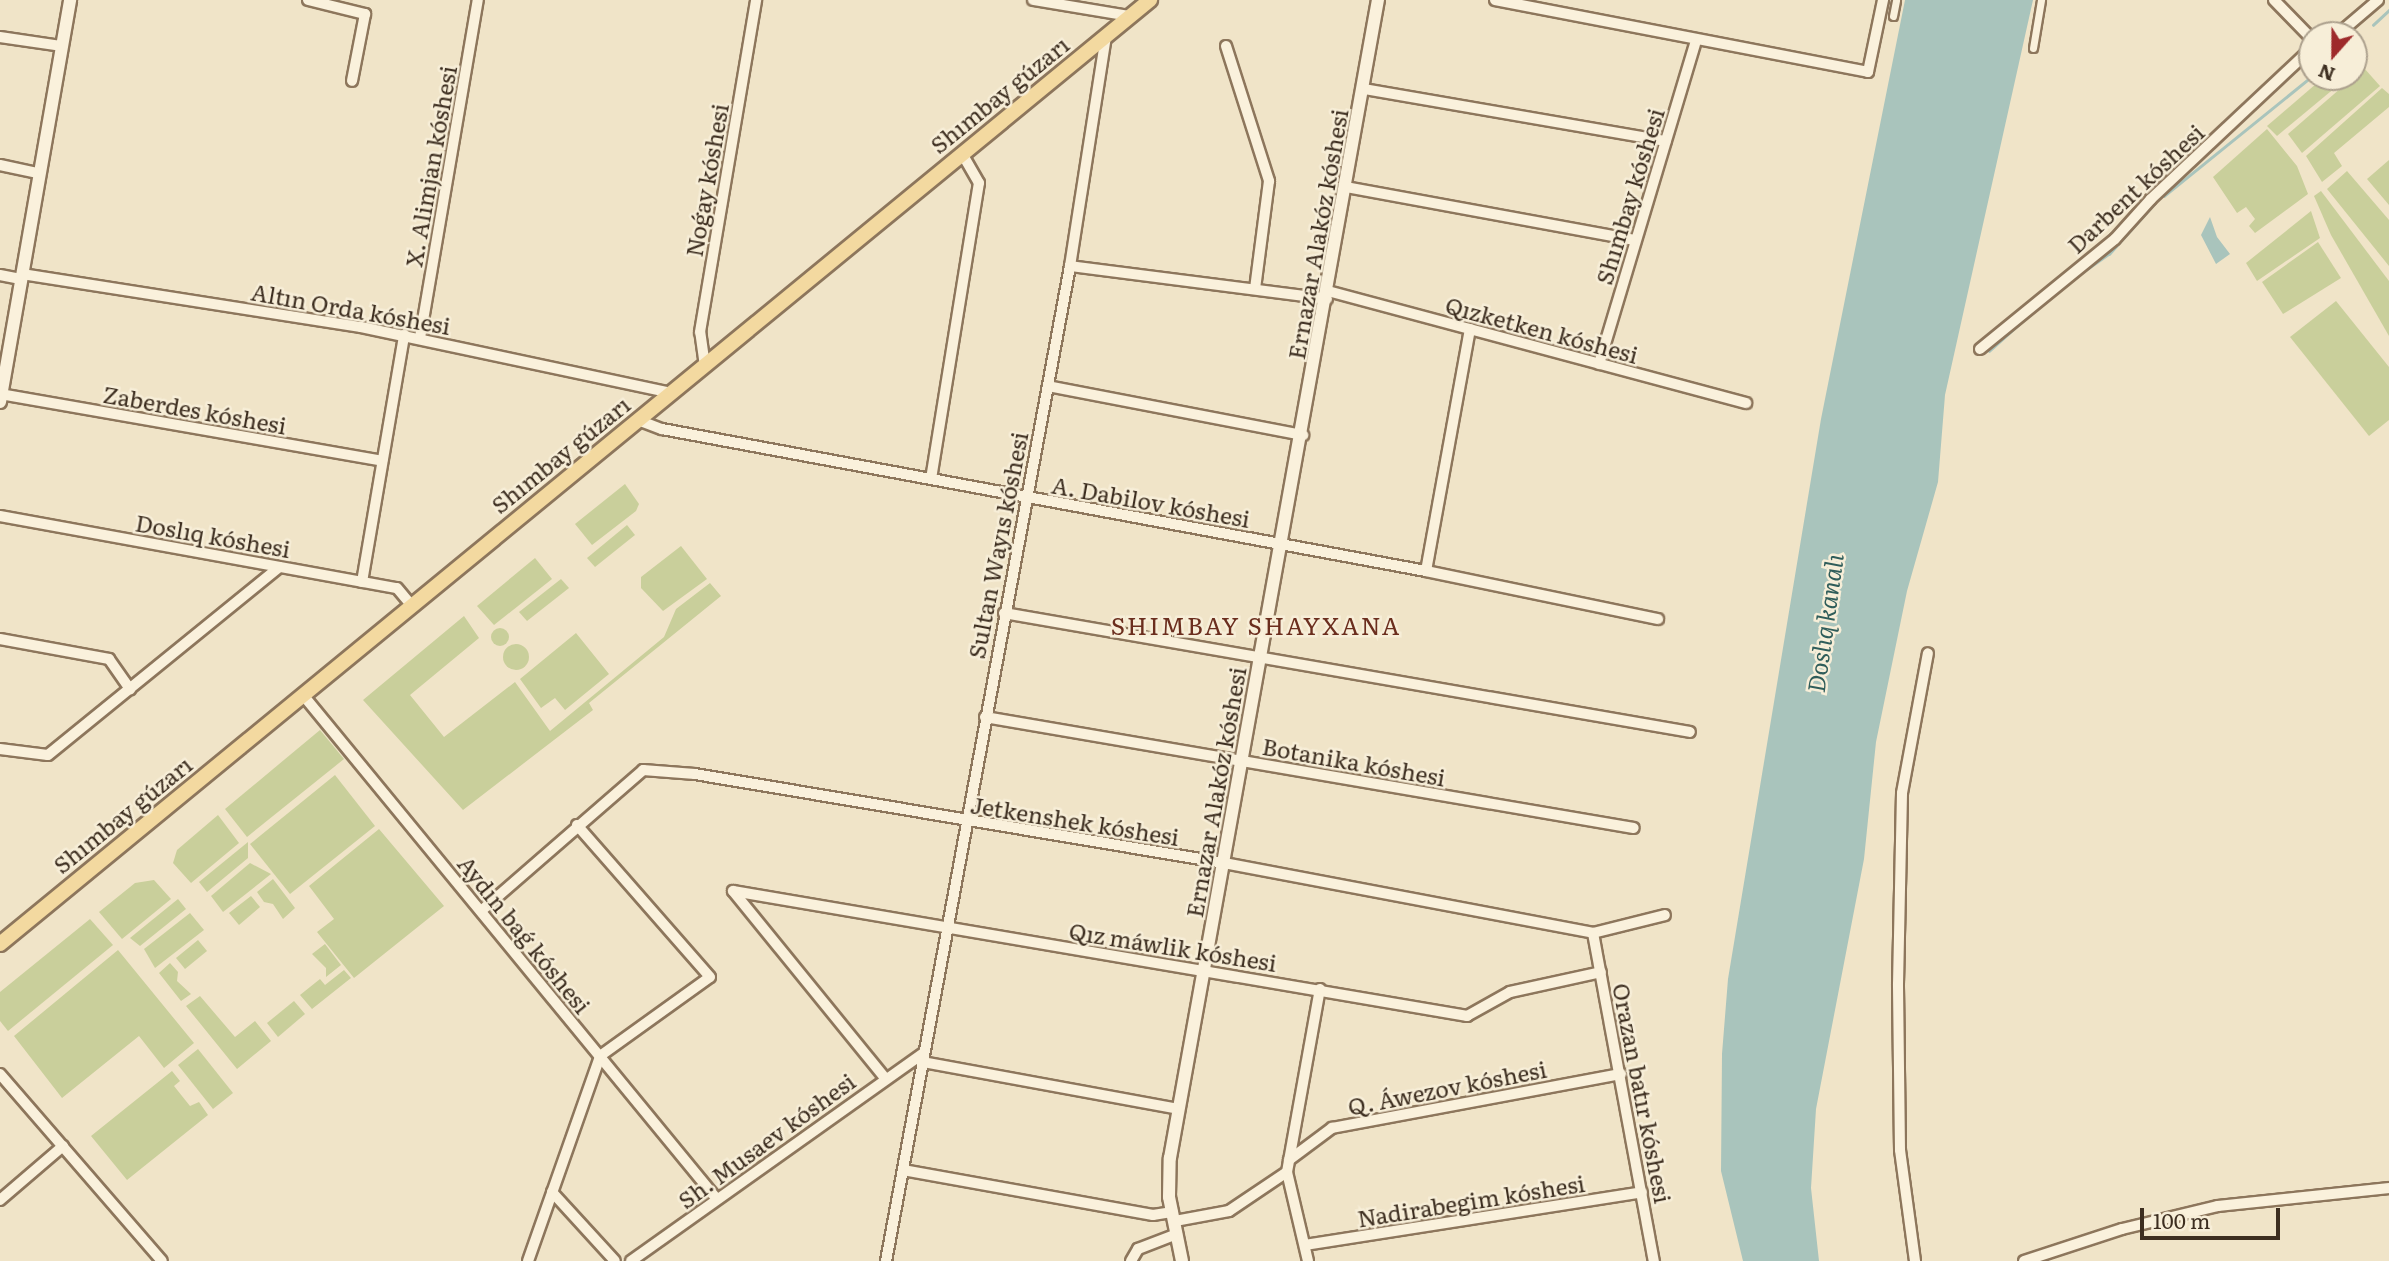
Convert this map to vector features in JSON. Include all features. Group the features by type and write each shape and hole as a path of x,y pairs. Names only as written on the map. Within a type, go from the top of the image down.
{"main road":[{"path":"0,396 69,0"},
{"name":"Shımbay gúzarı","path":"0,944 1150,0"},
{"name":"Ernazar Alakóz kóshesi","path":"1182,1261 1175,1222 1170,1158 1260,655 1303,435 1378,0"}],"street":[{"path":"308,0 365,13 352,81"},
{"name":"X. Alimjan kóshesi","path":"420,338 478,0"},
{"name":"Noǵay kóshesi","path":"705,366 700,332 756,0"},
{"path":"1034,0 1130,16"},
{"path":"1495,0 1868,72 1883,0"},
{"path":"1893,16 1896,0"},
{"path":"2033,48 2041,0"},
{"path":"2274,0 2298,25"},
{"path":"2353,21 2378,0"},
{"name":"Sultan Wayıs kóshesi","path":"886,1261 1070,266 1106,36"},
{"path":"0,37 62,46"},
{"name":"Shımbay kóshesi","path":"1599,364 1696,40"},
{"path":"1226,46 1269,181 1255,289"},
{"name":"Darbent kóshesi","path":"1980,349 2115,239 2151,199 2298,61"},
{"path":"1364,89 1666,141"},
{"path":"931,479 979,183 962,154"},
{"path":"0,165 40,173"},
{"path":"1346,187 1635,240"},
{"name":"Qızketken kóshesi","path":"1070,266 1255,289 1327,295 1470,329 1746,403"},
{"name":"Altın Orda kóshesi","path":"0,275 22,276 404,335 671,393"},
{"path":"1426,571 1470,329"},
{"path":"362,582 404,335"},
{"path":"1048,386 1303,435"},
{"name":"Zaberdes kóshesi","path":"0,396 382,461"},
{"name":"A. Dabilov kóshesi","path":"638,420 662,429 1426,571 1658,618"},
{"name":"Doslıq kóshesi","path":"0,516 397,588 412,606"},
{"path":"0,749 48,755 279,567"},
{"path":"1004,613 1260,655 1690,732"},
{"path":"0,639 109,659 130,689"},
{"path":"1915,1261 1900,1150 1898,984 1902,793 1928,653"},
{"name":"Aydın baǵ kóshesi","path":"303,695 716,1198"},
{"name":"Botanika kóshesi","path":"985,717 1634,828"},
{"name":"Jetkenshek kóshesi","path":"578,825 642,770 695,774 1224,863 1593,933 1665,915"},
{"path":"481,912 578,825 710,977 600,1056 528,1261"},
{"name":"Qız máwlik kóshesi","path":"885,1078 733,891 947,930 1320,989 1467,1016 1510,992 1601,972"},
{"name":"Orazan batır kóshesi","path":"1593,933 1654,1261"},
{"path":"1308,1261 1287,1172 1320,989"},
{"path":"923,1057 1179,1109"},
{"name":"Sh. Musaev kóshesi","path":"631,1261 885,1078 923,1057"},
{"path":"0,1074 162,1261"},
{"name":"Q. Áwezov kóshesi","path":"1289,1160 1332,1128 1621,1074"},
{"path":"0,1200 63,1146"},
{"path":"903,1170 1153,1215 1175,1222"},
{"path":"1131,1261 1138,1249 1175,1222 1229,1211 1287,1172"},
{"path":"2024,1261 2122,1228 2218,1206 2389,1188"},
{"path":"552,1192 615,1261"},
{"name":"Nadirabegim kóshesi","path":"1305,1245 1642,1192"},
{"path":"145,1261 155,1252"}],"green space":[{"path":"2368,72 2380,86 2302,153 2288,134 2338,91 2368,91"},
{"path":"2382,88 2389,94 2389,107 2334,153 2342,166 2322,182 2306,156"},
{"path":"2308,91 2331,91 2277,136 2267,126"},
{"path":"2267,129 2297,166 2308,194 2255,233 2249,226 2255,219 2246,207 2237,213 2213,177"},
{"path":"2389,160 2389,205 2367,179"},
{"path":"2347,171 2389,220 2389,266 2327,189"},
{"path":"2321,191 2389,281 2389,336 2331,235 2314,196"},
{"path":"2311,211 2320,238 2257,281 2246,263"},
{"path":"2318,242 2341,278 2283,314 2262,282"},
{"path":"2336,301 2389,367 2389,420 2369,436 2290,337"},
{"path":"625,484 639,504 636,511 592,545 575,524"},
{"path":"627,525 635,535 595,567 587,558"},
{"path":"681,546 707,579 663,611 641,588 641,577"},
{"path":"535,558 552,579 494,625 477,606"},
{"path":"561,579 569,588 527,621 519,612"},
{"path":"710,583 721,596 589,703 593,710 463,810 363,700 464,616 479,638 410,695 444,737 515,682 550,731 664,637 676,609"},
{"path":"500,628 506,631 509,637 506,643 500,646 494,643 491,637 494,631"},
{"path":"576,633 609,674 565,710 555,698 541,708 520,679"},
{"path":"516,644 525,648 529,657 525,666 516,670 507,666 503,657 507,648"},
{"path":"320,730 344,759 247,837 225,809"},
{"path":"335,775 375,826 290,894 250,844"},
{"path":"218,815 239,843 191,883 173,863 177,850"},
{"path":"379,829 444,906 354,978 317,932 334,919 309,886"},
{"path":"248,842 248,858 207,892 199,882"},
{"path":"250,863 271,874 223,912 211,896"},
{"path":"273,879 295,908 283,919 273,904 264,902 257,892"},
{"path":"154,880 171,899 122,939 99,912 135,883"},
{"path":"251,896 260,907 239,925 229,913"},
{"path":"178,899 186,909 140,946 130,938"},
{"path":"190,913 204,930 155,968 144,949"},
{"path":"90,919 113,945 8,1031 0,1021 0,992"},
{"path":"198,940 207,951 185,969 176,958"},
{"path":"325,944 341,965 326,977 326,968 312,954"},
{"path":"118,950 194,1043 164,1068 139,1036 62,1098 14,1036"},
{"path":"170,963 178,972 177,981 191,994 181,1001 159,973"},
{"path":"344,970 351,978 312,1009 300,995 320,979 325,985"},
{"path":"200,996 235,1037 255,1021 271,1041 237,1069 186,1006"},
{"path":"294,1001 305,1014 278,1037 267,1023"},
{"path":"198,1049 233,1093 213,1109 178,1065"},
{"path":"172,1071 180,1081 174,1086 190,1106 199,1102 208,1115 127,1180 91,1136"}],"water":[{"name":"Doslıq kanalı","path":"1905,0 2033,0 1945,395 1938,482 1907,591 1876,742 1864,859 1816,1109 1811,1188 1819,1261 1743,1261 1721,1171 1722,1054 1728,979 1821,419"},
{"path":"2210,217 2217,237 2230,254 2216,264 2201,235"}],"waterway":[{"path":"2373,25 2389,10"},
{"path":"2164,196 2298,87"},
{"path":"2077,276 2109,254 2154,204"},
{"path":"1989,351 2036,309"}],"district":[{"name":"SHIMBAY SHAYXANA","path":"1256,625"}]}
